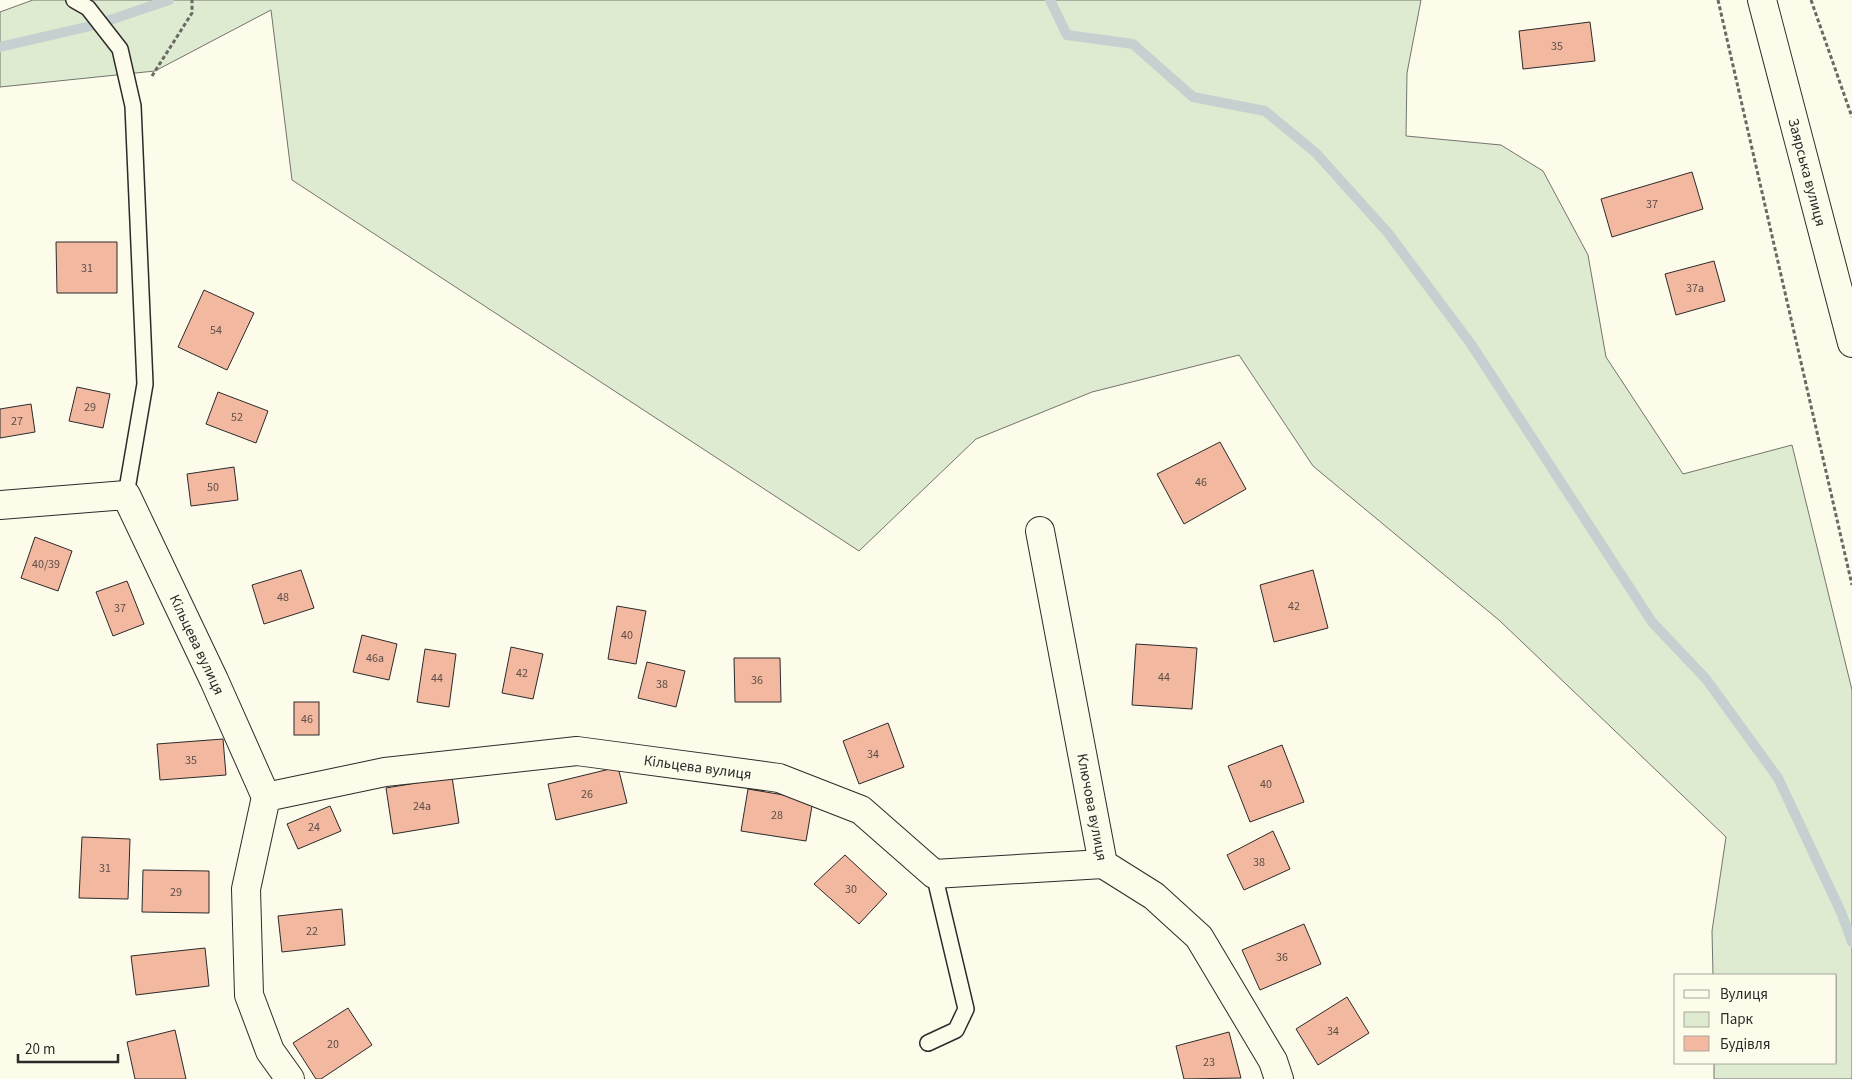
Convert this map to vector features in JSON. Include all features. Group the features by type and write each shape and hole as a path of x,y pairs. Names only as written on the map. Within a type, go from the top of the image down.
{"street":[{"name":"Заярська вулиця","path":"1762,0 1852,343"},
{"path":"0,505 126,494"},
{"name":"Кільцева вулиця","path":"126,494 214,680 266,797 385,772 577,751 779,778 861,810 934,874"},
{"name":"Ключова вулиця","path":"1040,530 1103,864 1154,896 1199,937 1273,1061 1279,1079"},
{"path":"266,797 246,889 249,996 270,1051 290,1079"},
{"path":"934,874 1103,864"}],"lane":[{"path":"74,0 88,8 120,49 133,106 145,384 126,494"},
{"path":"928,1043 956,1030 966,1009 934,874"}],"path":[{"path":"133,106 192,13 192,0"},
{"path":"1718,0 1852,585"},
{"path":"1811,0 1852,117"}],"green space":[{"path":"33,0 1421,0 1407,73 1406,136 1501,145 1543,171 1588,255 1606,357 1683,474 1792,445 1852,690 1852,1079 1714,1079 1714,1064 1837,1064 1837,974 1713,974 1712,931 1726,837 1500,621 1313,466 1239,355 1092,392 976,439 859,551 292,180 271,10 155,71 0,87 0,12"}],"building":[{"path":"1590,22 1595,61 1523,69 1519,31"},
{"path":"1692,172 1703,209 1612,237 1601,199"},
{"path":"56,242 117,242 117,293 57,293"},
{"path":"1714,261 1725,301 1676,315 1665,274"},
{"path":"204,290 254,313 227,370 178,347"},
{"path":"77,387 110,394 103,428 69,421"},
{"path":"218,392 268,411 256,443 206,424"},
{"path":"31,404 35,432 0,438 0,409"},
{"path":"1220,442 1246,489 1184,524 1157,474"},
{"path":"234,467 238,500 191,506 187,474"},
{"path":"35,537 72,551 58,591 21,578"},
{"path":"301,570 314,608 264,624 252,585"},
{"path":"1313,570 1328,628 1274,642 1260,585"},
{"path":"127,581 144,624 113,636 96,592"},
{"path":"617,606 646,611 636,664 608,659"},
{"path":"362,635 397,644 389,680 353,672"},
{"path":"1136,644 1197,648 1192,709 1132,705"},
{"path":"511,647 543,654 533,699 502,693"},
{"path":"425,649 456,654 449,707 417,702"},
{"path":"734,658 780,658 781,702 735,702"},
{"path":"647,662 685,671 676,707 638,698"},
{"path":"294,702 319,702 319,735 294,735"},
{"path":"888,723 904,767 859,784 843,741"},
{"path":"223,739 226,775 160,780 157,744"},
{"path":"1282,745 1304,802 1250,822 1228,766"},
{"path":"618,767 627,803 556,820 548,784"},
{"path":"452,777 459,823 393,834 386,788"},
{"path":"748,789 813,800 806,841 741,831"},
{"path":"330,806 341,831 298,849 287,824"},
{"path":"1273,831 1290,869 1244,890 1227,855"},
{"path":"82,837 130,839 128,899 79,898"},
{"path":"845,855 887,894 859,924 814,884"},
{"path":"143,870 209,871 209,913 142,912"},
{"path":"342,909 345,945 282,952 278,916"},
{"path":"1304,924 1321,964 1260,990 1242,950"},
{"path":"205,948 209,986 136,995 131,956"},
{"path":"1347,997 1369,1033 1318,1065 1296,1029"},
{"path":"348,1008 372,1045 321,1079 316,1079 293,1043"},
{"path":"175,1030 186,1079 135,1079 127,1042"},
{"path":"1229,1032 1241,1078 1184,1079 1176,1046"}],"waterway":[{"path":"0,47 95,25 169,0"},
{"path":"1050,0 1067,35 1133,44 1193,97 1265,111 1316,153 1388,233 1471,344 1652,622 1706,679 1778,778 1841,912 1852,942"}]}
